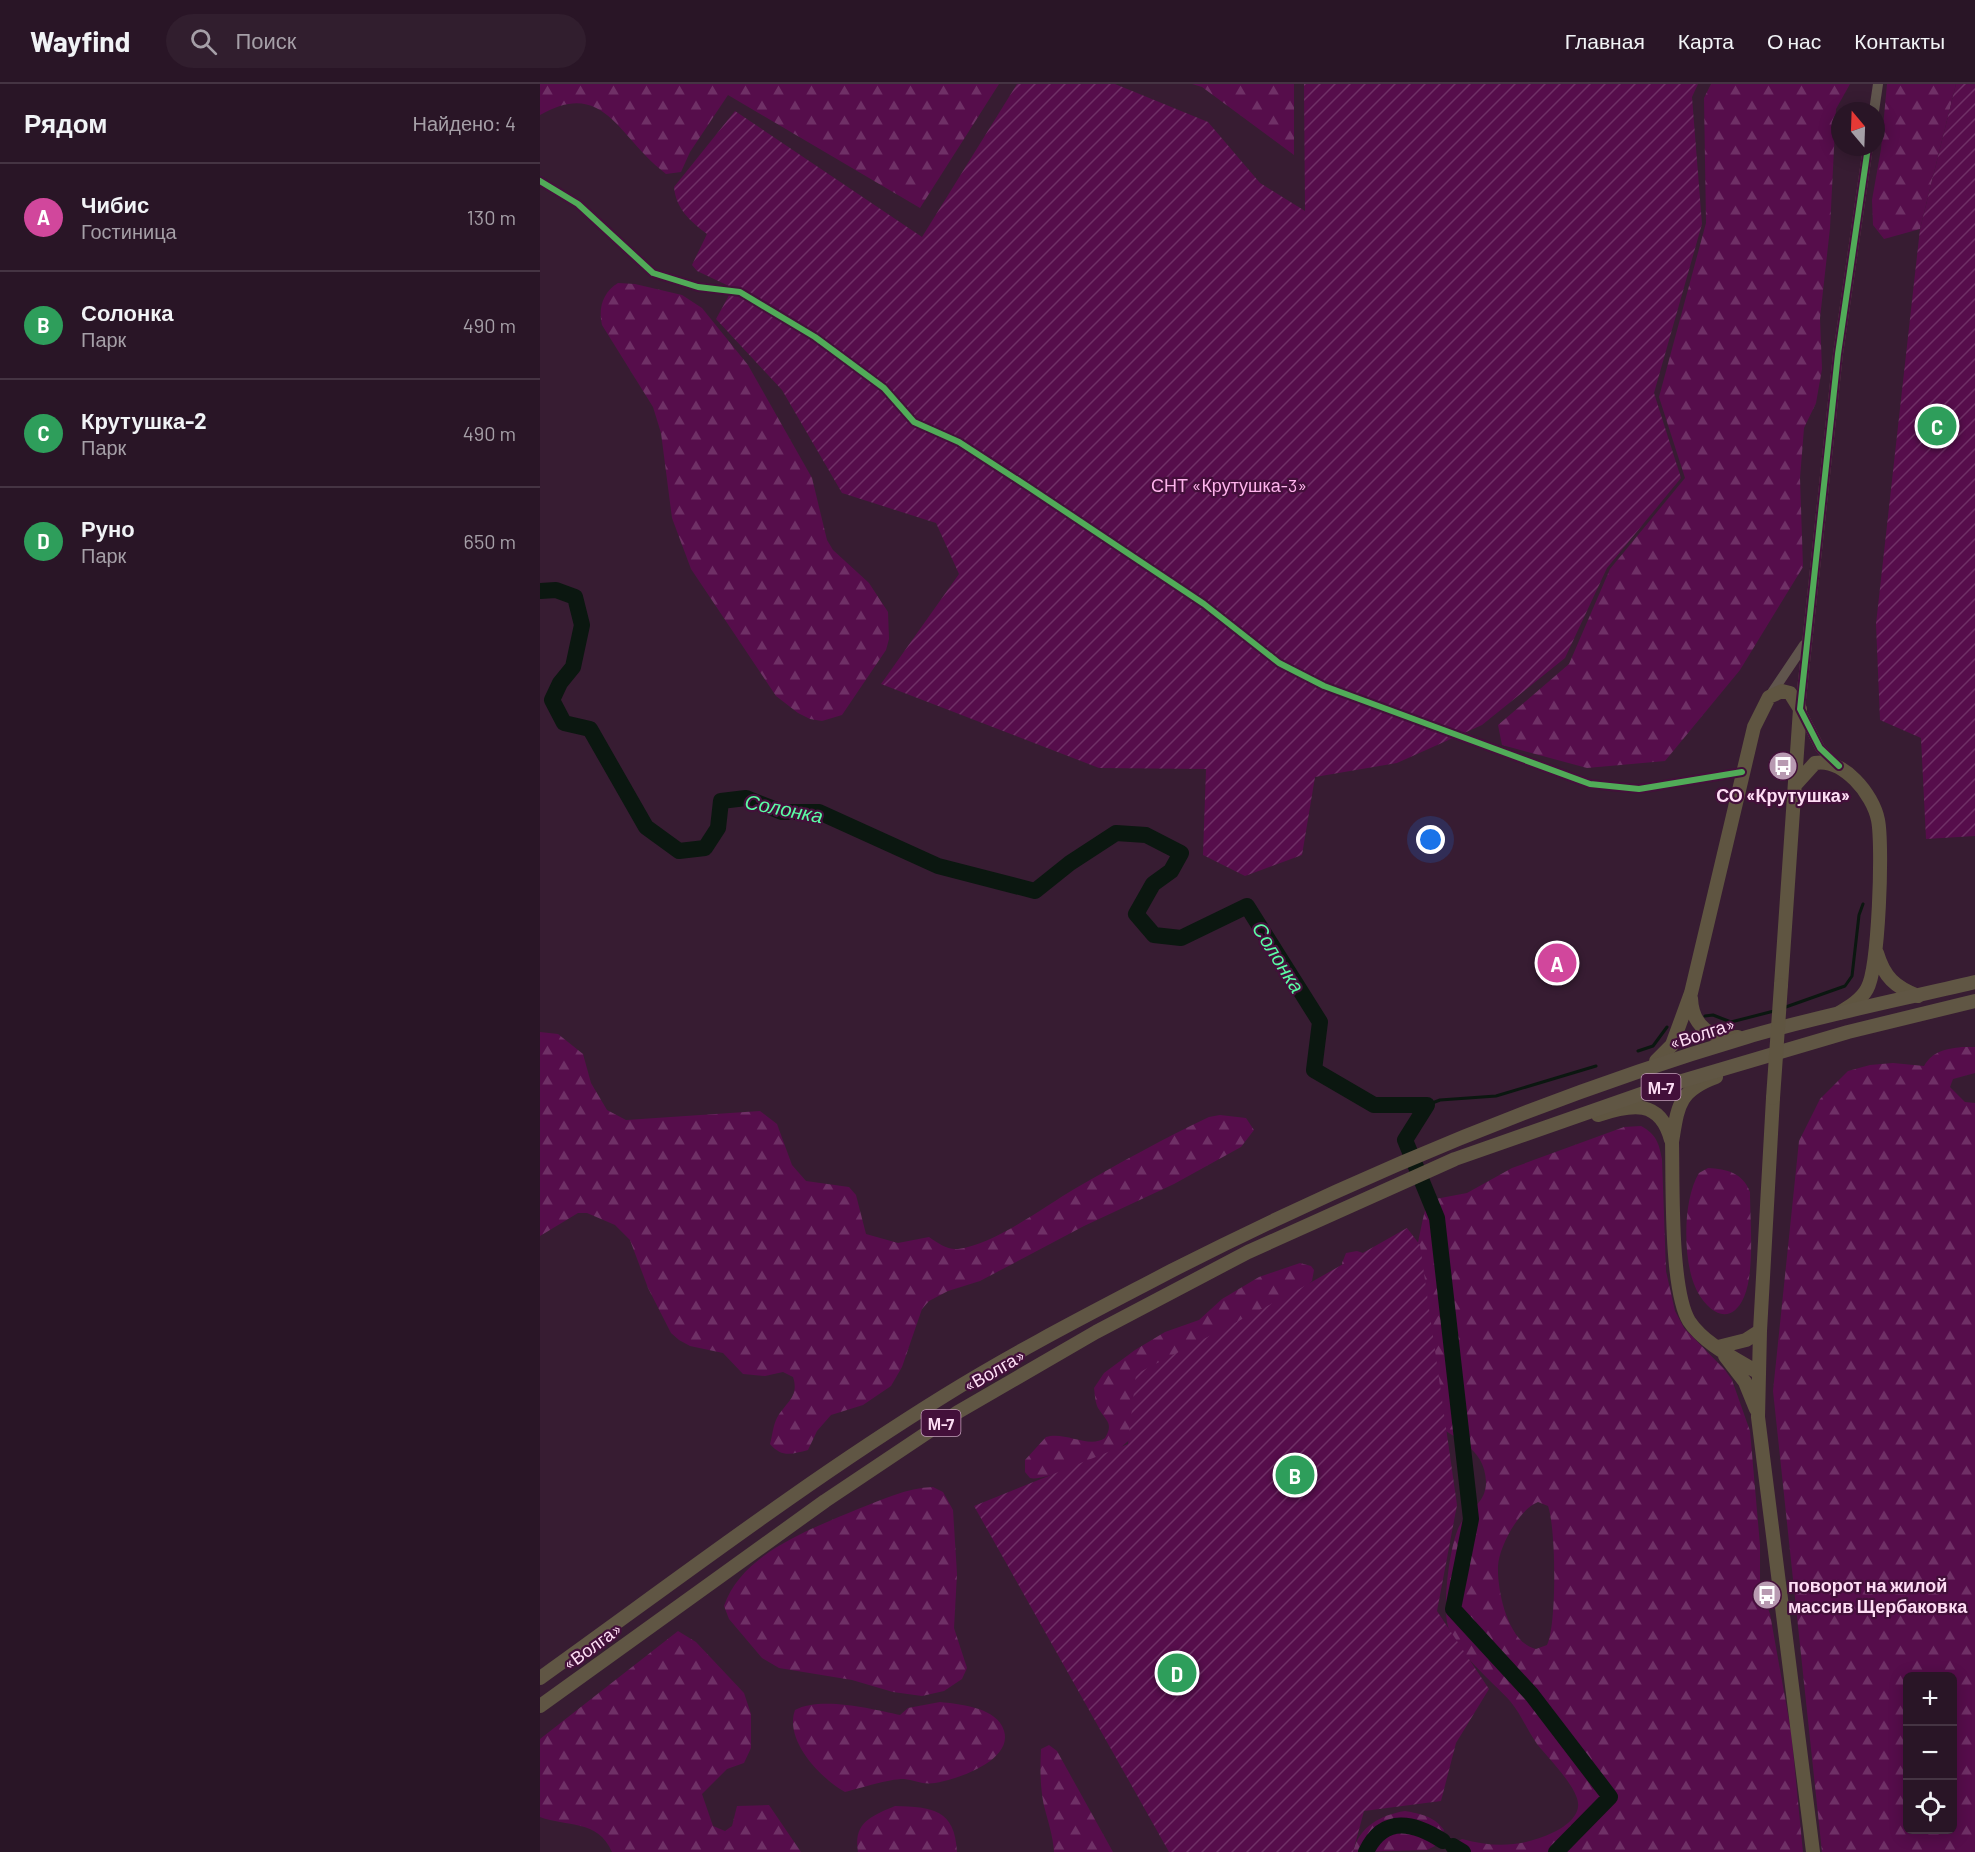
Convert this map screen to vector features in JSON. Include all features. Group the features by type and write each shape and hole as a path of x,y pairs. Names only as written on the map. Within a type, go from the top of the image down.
{"highway":[{"name":"«Волга»","path":"540,1678 813,1482 946,1395 1087,1314 1241,1236 1448,1143 1612,1082 1746,1038 1975,982"},
{"name":"М-7","path":"1572,1119 1655,1089 1751,1059 1975,1000"},
{"name":"«Волга»","path":"540,1706 825,1501 958,1412 1096,1332 1218,1268 1374,1194 1455,1159 1572,1119"}],"main road":[{"path":"1656,1061 1672,1045 1691,993 1754,727 1768,697 1782,692 1790,693 1800,709 1773,1098 1760,1331 1758,1417 1813,1852"},
{"path":"1795,786 1801,775 1815,763 1839,766 1863,790 1878,820 1876,951 1872,974 1865,992 1835,1016"},
{"path":"1876,951 1888,978 1895,985 1918,996"},
{"path":"1691,993 1693,1012 1701,1026 1714,1036 1746,1038"},
{"path":"1612,1082 1636,1068 1731,1038"},
{"path":"1751,1059 1735,1070 1689,1090 1678,1109 1672,1142 1680,1296 1689,1321 1718,1347 1759,1373"},
{"path":"1572,1119 1630,1107 1646,1108 1665,1123 1672,1142"},
{"path":"1718,1347 1746,1340 1760,1331"},
{"path":"1718,1347 1745,1382 1758,1417"}],"street":[{"path":"1875,102 1878,84"},
{"path":"1839,766 1820,748 1800,709 1805,642 1838,354 1867,156"},
{"path":"540,181 578,204 653,273 684,284 740,292 815,337 884,388 914,422 959,442 1204,604 1279,663 1324,686 1590,784 1639,789 1742,772"},
{"path":"1768,697 1805,642"}],"green space":[{"path":"540,84 999,84 920,208 728,95 690,152 681,172 666,174 647,158 612,119 600,110 575,103 559,106 540,115"},
{"name":"СНТ «Крутушка-3»","path":"1017,84 1115,84 1208,122 1260,183 1305,211 1304,84 1698,84 1692,97 1702,224 1654,393 1681,478 1607,568 1565,658 1482,725 1397,763 1315,777 1302,855 1245,876 1203,855 1206,769 1099,768 881,684 959,574 936,523 842,493 782,390 716,319 733,288 697,271 692,265 707,234 685,214 675,195 674,187 735,111 922,237"},
{"path":"1192,84 1294,84 1294,155 1202,87"},
{"path":"1711,84 1850,84 1840,102 1831,102 1831,156 1834,156 1830,228 1820,318 1822,369 1816,403 1804,428 1800,478 1803,567 1740,670 1665,761 1587,768 1502,745 1498,725 1569,664 1610,569 1685,478 1659,397 1706,223 1704,98"},
{"path":"1887,84 1956,84 1920,229 1884,239 1873,225 1872,200 1880,156 1885,156"},
{"path":"1956,84 1975,84 1975,836 1926,839 1921,738 1880,720 1876,624 1920,229"},
{"path":"618,283 635,284 682,295 702,308 748,365 812,478 827,540 833,550 869,583 888,612 889,639 886,650 842,715 822,721 810,719 776,696 691,569 672,518 661,433 653,407 602,325 603,301"},
{"path":"540,1032 558,1034 583,1054 591,1083 607,1110 626,1120 760,1111 777,1124 792,1165 806,1181 849,1187 856,1195 866,1234 898,1243 929,1237 946,1247 958,1249 988,1240 1019,1224 1108,1169 1209,1117 1220,1115 1246,1118 1254,1130 1241,1147 1174,1184 1084,1226 980,1281 948,1291 929,1301 922,1309 902,1367 891,1386 863,1405 831,1415 817,1431 808,1450 787,1454 770,1444 776,1420 793,1395 795,1384 793,1377 783,1372 765,1376 743,1374 723,1353 690,1346 679,1340 671,1333 648,1288 630,1240 615,1225 587,1213 578,1213 540,1236"},
{"path":"1975,1047 1975,1073 1953,1079 1950,1087 1965,1102 1975,1103 1975,1852 1822,1852 1773,1391 1799,1141 1820,1099 1848,1071 1870,1065 1893,1063 1924,1066 1931,1057 1945,1050"},
{"path":"1641,1126 1650,1132 1658,1144 1662,1159 1666,1271 1675,1311 1684,1328 1732,1380 1750,1431 1760,1545 1760,1587 1770,1614 1791,1731 1803,1852 1450,1852 1452,1844 1462,1839 1497,1845 1520,1843 1542,1837 1561,1828 1572,1819 1577,1811 1578,1800 1569,1783 1537,1744 1514,1706 1468,1658 1449,1629 1446,1592 1453,1544 1461,1523 1483,1495 1486,1482 1484,1469 1480,1459 1473,1451 1429,1418 1423,1410 1349,1286 1342,1263 1346,1253 1357,1251 1369,1255 1417,1247 1430,1200 1467,1193 1512,1168 1624,1127","holes":["1538,1502 1548,1506 1553,1534 1554,1598 1547,1645 1536,1649 1526,1645 1511,1627 1502,1602 1498,1566 1506,1539 1517,1520"]},
{"path":"1708,1168 1734,1173 1743,1180 1750,1192 1750,1274 1744,1297 1738,1307 1731,1313 1724,1314 1710,1308 1698,1293 1690,1272 1688,1258 1686,1228 1690,1197 1699,1173"},
{"path":"1407,1228 1420,1245 1457,1505 1437,1611 1489,1689 1456,1743 1441,1801 1364,1811 1353,1852 1169,1852 974,1506 1128,1444 1136,1374 1292,1293"},
{"path":"1300,1263 1311,1266 1314,1270 1312,1281 1119,1449 1074,1468 1047,1476 1030,1478 1025,1472 1025,1460 1046,1437 1061,1436 1092,1442 1105,1438 1109,1425 1097,1406 1094,1388 1104,1373 1165,1332 1199,1320 1222,1299 1259,1277"},
{"path":"933,1487 943,1492 953,1510 957,1574 954,1628 967,1668 962,1679 944,1691 922,1696 893,1692 852,1680 779,1668 762,1658 729,1619 724,1606 733,1587 746,1571 780,1545 820,1525 886,1498 914,1489"},
{"path":"678,1631 696,1642 744,1693 751,1714 751,1748 744,1763 727,1769 702,1794 713,1826 725,1831 732,1826 737,1806 769,1805 801,1852 612,1852 606,1841 590,1829 540,1817 540,1739"},
{"path":"940,1702 974,1708 991,1715 1002,1726 1005,1737 1002,1748 984,1765 958,1777 935,1783 898,1779 845,1792 825,1778 806,1757 799,1745 793,1722 795,1710 818,1704 847,1705 900,1715 908,1708"},
{"path":"1049,1745 1057,1751 1113,1852 1054,1852 1041,1778 1041,1749"},
{"path":"895,1806 920,1808 939,1813 952,1827 957,1852 858,1852 857,1842 861,1827 871,1817"},
{"path":"1405,1811 1427,1816 1440,1825 1444,1830 1437,1845 1427,1850 1353,1852 1365,1829 1379,1819"}],"waterway":[{"name":"Солонка","path":"540,591 556,590 575,597 582,625 573,667 560,683 552,700 564,723 590,729 646,827 679,851 705,848 718,828 721,801 746,798 782,812 819,812 938,866 1035,891 1070,863 1116,833 1146,835 1181,853 1171,871 1153,884 1136,914 1154,935 1181,938 1247,906 1320,1022 1314,1070 1374,1105 1427,1105 1405,1140 1437,1218 1471,1519 1453,1609 1532,1695 1610,1797 1556,1852"},
{"path":"1783,1008 1845,986 1852,976 1859,915 1863,904"},
{"path":"1705,1016 1713,1015 1731,1022 1774,1011"},
{"path":"1638,1051 1653,1046 1667,1027"},
{"path":"1427,1105 1440,1100 1496,1096 1596,1066"},
{"name":"Солонка","path":"1366,1852 1373,1840 1391,1827 1411,1827 1443,1841"},
{"name":"Солонка","path":"1453,1846 1463,1852"}],"cycle path":[{"path":"1839,766 1820,748 1800,709 1838,354 1867,156"},
{"path":"540,181 578,204 653,273 698,287 740,292 815,337 884,388 914,422 959,442 1204,604 1279,663 1324,686 1590,784 1639,789 1742,772"}],"place":[{"name":"Крутушка-2","path":"1937,426"},
{"name":"СО «Крутушка»","path":"1783,766"},
{"name":"Чибис","path":"1557,963"},
{"name":"Солонка","path":"1295,1475"},
{"name":"поворот на жилой массив Щербаковка","path":"1767,1595"},
{"name":"Руно","path":"1177,1673"}]}
